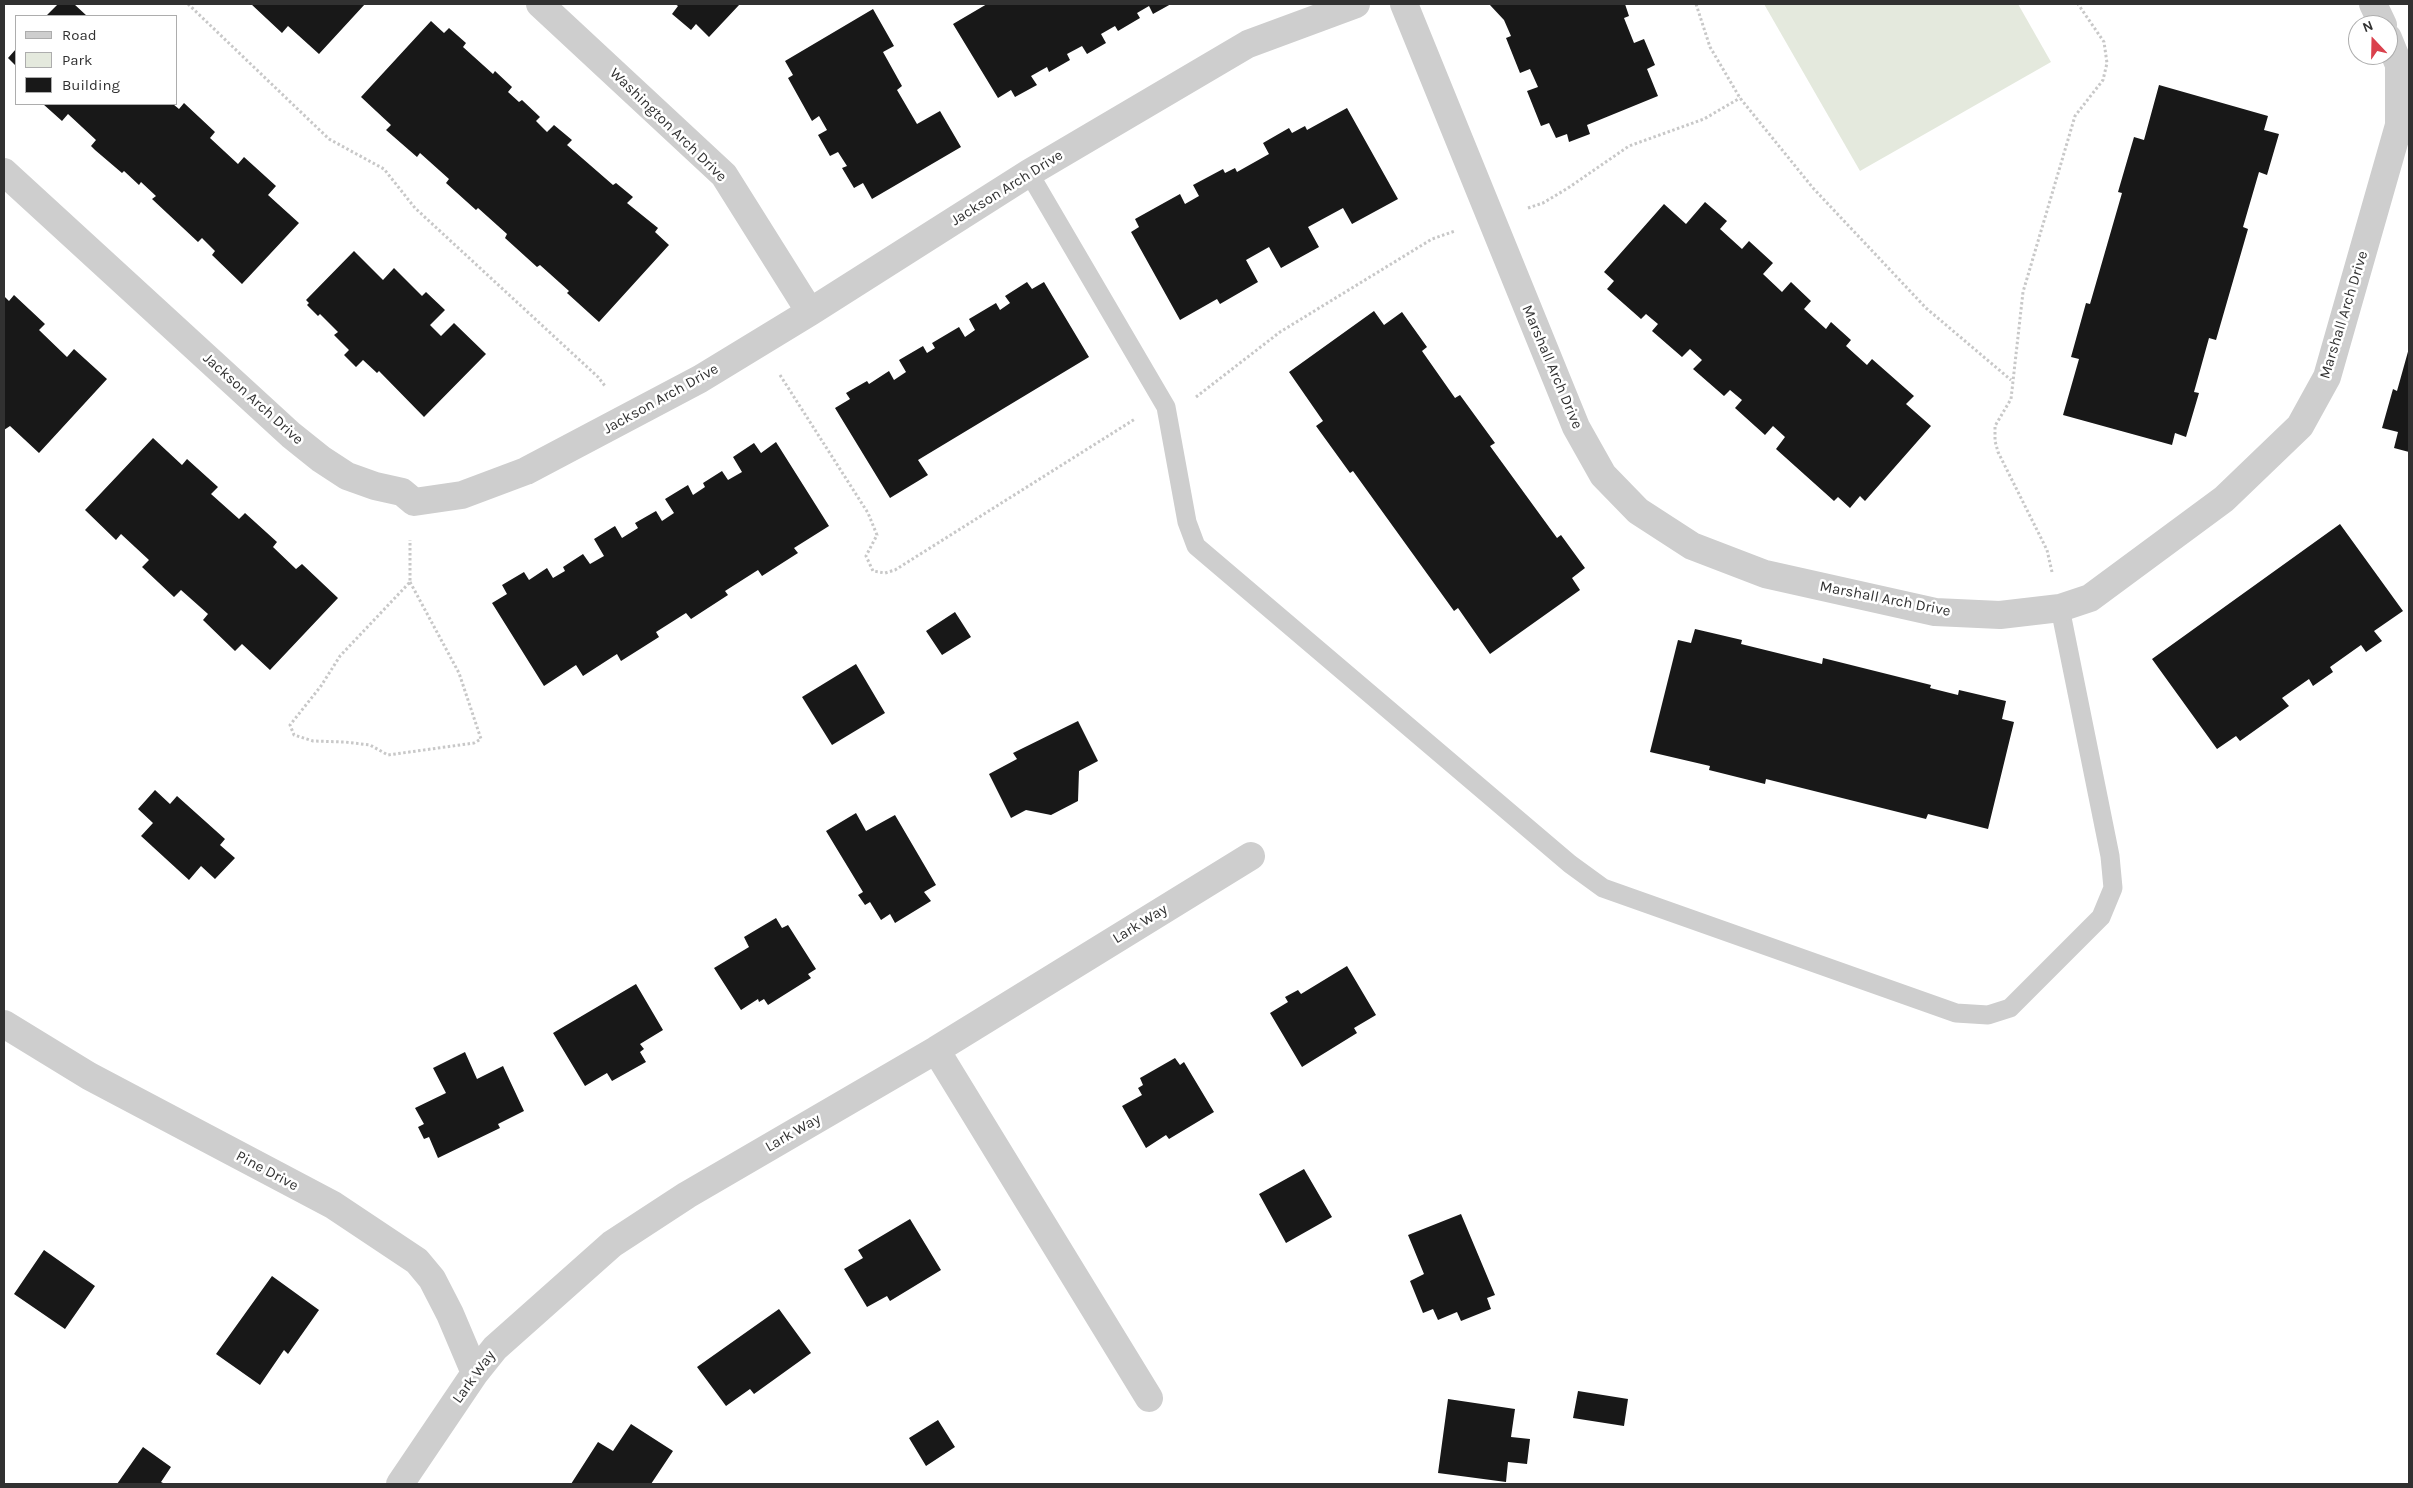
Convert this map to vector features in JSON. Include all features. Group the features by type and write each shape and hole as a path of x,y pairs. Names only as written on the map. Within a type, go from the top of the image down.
{"street":[{"name":"Washington Arch Drive","path":"540,4 724,175 810,312"},
{"name":"Jackson Arch Drive","path":"4,172 290,435 321,460 347,476 375,486 402,492 414,502 462,495 526,471 700,379 810,312 1029,172 1248,44 1356,4"},
{"name":"Marshall Arch Drive","path":"1404,4 1576,427 1603,475 1638,511 1692,546 1765,574 1935,612 2000,615 2060,608 2090,598 2224,499 2300,426 2327,377 2399,125 2398,63"},
{"name":"Lark Way","path":"400,1484 475,1373 495,1348 612,1244 687,1195 936,1050 1251,856"},
{"name":"Pine Drive","path":"4,1024 89,1076 333,1205 417,1262 432,1279 450,1314 475,1373"},
{"path":"936,1050 1149,1398"}],"lane":[{"path":"1029,172 1166,407 1187,522 1196,546 1570,864 1603,888 1956,1013 1988,1015 2010,1008 2101,917 2113,888 2110,856 2060,608"}],"path":[{"path":"188,4 329,139 384,169 414,208 598,378 629,416"},
{"path":"1696,4 1710,47 1740,98 1813,188 1926,308 2012,380"},
{"path":"2060,608 2047,550 1995,441 1995,426 2011,399 2023,292 2075,116 2103,80 2107,63 2104,42 2078,4"},
{"path":"760,342 868,513 877,535 866,556 873,571 885,573 895,570 1136,418 1166,407 1186,404 1280,332 1432,239 1490,218 1543,203 1629,146 1704,119 1740,98"},
{"path":"410,582 340,656 321,686 290,725 294,735 313,741 345,742 370,746 388,755 474,742 480,739 478,727 460,673 410,582 410,548 414,502"}],"green space":[{"path":"1764,4 2018,4 2051,62 1860,171"}],"building":[{"path":"58,4 74,4 86,15 47,15"},
{"path":"251,4 365,4 319,54 288,26 282,33"},
{"path":"675,4 740,4 709,37 696,24 691,30 672,14 678,6"},
{"path":"987,4 1171,4 1153,14 1149,6 1137,13 1140,18 1118,31 1115,26 1101,34 1106,43 1087,54 1082,46 1067,54 1070,60 1049,72 1047,67 1031,76 1037,85 1015,97 1011,90 998,98 953,24"},
{"path":"1489,4 1625,4 1629,16 1624,18 1634,43 1644,39 1655,65 1647,69 1658,96 1587,125 1590,134 1569,142 1567,134 1556,138 1549,123 1541,126 1527,91 1538,87 1530,69 1520,73 1506,38 1511,36 1504,20"},
{"path":"873,9 894,46 883,52 902,86 897,90 917,124 940,111 961,147 872,199 863,183 854,188 842,168 847,166 838,152 830,156 818,135 827,130 819,116 812,121 788,78 793,75 785,61"},
{"path":"431,21 444,33 449,28 466,43 463,47 493,74 495,71 512,87 508,92 519,102 522,100 540,117 536,121 547,132 554,125 572,140 567,145 613,185 616,183 633,197 627,203 658,228 655,232 669,245 599,322 540,265 537,267 505,238 507,234 446,183 449,179 420,153 417,157 386,130 391,125 361,97"},
{"path":"15,50 15,65 8,58"},
{"path":"2159,85 2268,116 2264,130 2279,134 2267,175 2259,172 2243,227 2248,229 2216,340 2209,338 2194,392 2199,393 2186,437 2175,433 2172,445 2063,415 2079,359 2071,357 2086,303 2090,304 2122,193 2118,192 2134,137 2144,140"},
{"path":"184,103 215,132 210,138 238,164 244,157 276,186 268,195 299,223 242,284 212,255 215,251 202,238 198,242 152,199 156,196 141,182 139,185 124,171 122,173 95,150 91,146 96,140 68,114 62,121 44,105 174,105 179,109"},
{"path":"1347,108 1398,199 1352,224 1343,208 1308,227 1319,247 1281,268 1269,247 1246,260 1258,282 1220,304 1217,299 1180,320 1131,232 1139,227 1135,219 1180,194 1185,204 1199,196 1193,185 1223,169 1225,173 1235,168 1237,172 1269,154 1263,143 1289,128 1292,133 1305,126 1307,130"},
{"path":"1705,202 1727,221 1720,229 1742,249 1749,241 1773,263 1763,274 1782,292 1791,282 1811,301 1804,309 1826,329 1831,322 1851,340 1846,346 1867,365 1872,359 1914,396 1906,404 1931,426 1865,501 1860,496 1850,508 1838,497 1834,501 1776,449 1785,437 1773,426 1765,435 1735,408 1742,400 1730,390 1724,396 1693,369 1702,360 1690,349 1682,357 1652,331 1658,324 1646,314 1641,319 1607,289 1614,281 1604,272 1664,204 1686,224"},
{"path":"354,251 383,280 394,268 422,296 426,292 445,310 430,325 441,336 454,323 486,354 424,417 379,371 377,373 363,360 356,367 344,355 349,350 334,335 338,332 320,314 318,316 307,305 309,303 306,300"},
{"path":"1027,282 1032,289 1044,282 1089,357 918,460 928,475 890,498 835,408 850,399 846,393 867,381 869,384 889,371 894,380 906,372 899,360 923,346 927,353 935,348 932,343 959,327 965,337 975,330 969,319 996,303 1000,310 1010,303 1005,296"},
{"path":"14,295 45,324 39,330 67,357 74,349 107,379 39,453 10,426 4,430 4,296 9,301"},
{"path":"1374,311 1384,325 1402,312 1427,347 1422,351 1455,398 1460,395 1495,443 1490,446 1557,538 1561,535 1585,568 1572,578 1580,590 1490,654 1458,608 1454,611 1353,471 1350,473 1316,426 1323,421 1289,372"},
{"path":"2409,348 2409,452 2394,448 2398,432 2382,428 2393,389 2397,391"},
{"path":"153,438 182,465 187,459 218,487 211,494 239,519 245,513 277,542 273,547 296,569 302,564 338,598 270,670 242,644 235,651 203,620 208,614 181,590 174,597 142,567 149,560 121,534 116,540 85,510"},
{"path":"776,442 829,526 794,548 798,553 762,576 758,570 725,591 728,595 691,619 686,613 656,632 659,637 621,661 617,654 583,676 576,665 544,686 492,603 507,594 502,585 524,572 529,580 547,568 553,578 565,571 563,567 583,554 590,564 604,556 594,539 615,526 622,538 638,528 635,523 656,511 662,521 674,513 665,499 688,485 693,495 705,487 703,483 722,471 728,480 742,472 733,457 754,443 761,453"},
{"path":"2340,524 2403,611 2374,631 2382,641 2366,652 2361,645 2330,667 2333,672 2313,686 2309,679 2282,698 2289,706 2240,741 2236,736 2217,749 2152,659"},
{"path":"955,612 971,637 942,655 926,631"},
{"path":"1695,629 1742,640 1741,644 1822,664 1823,658 1931,685 1930,688 1958,695 1959,690 2006,701 2002,719 2014,722 1988,829 1928,814 1926,819 1766,779 1765,784 1709,770 1710,766 1650,752 1678,640 1691,643"},
{"path":"856,664 885,713 832,745 802,697"},
{"path":"1078,721 1098,761 1079,771 1078,801 1051,815 1026,810 1011,818 989,774 1017,759 1013,753"},
{"path":"155,790 170,804 177,796 225,839 220,845 235,858 215,879 201,866 189,880 141,836 153,823 138,809"},
{"path":"856,813 866,831 895,815 936,885 924,892 931,901 895,923 890,914 881,920 870,902 865,905 858,895 863,892 826,831"},
{"path":"776,918 782,928 788,925 816,969 808,974 811,978 768,1005 764,999 759,1002 758,999 741,1010 714,968 749,947 744,937"},
{"path":"1347,966 1376,1015 1354,1028 1357,1033 1302,1067 1270,1013 1288,1002 1285,997 1298,990 1301,994"},
{"path":"636,984 663,1030 640,1044 644,1049 640,1052 646,1062 612,1081 607,1073 585,1086 553,1033"},
{"path":"465,1052 477,1079 503,1066 524,1111 498,1124 500,1128 438,1158 429,1137 424,1139 418,1127 424,1124 415,1108 446,1093 433,1068"},
{"path":"1175,1058 1180,1065 1184,1062 1214,1112 1169,1139 1166,1135 1146,1148 1122,1106 1142,1095 1138,1088 1143,1085 1140,1078"},
{"path":"1304,1169 1332,1217 1286,1243 1259,1194"},
{"path":"1461,1214 1495,1295 1487,1298 1491,1309 1461,1321 1457,1312 1438,1320 1433,1309 1423,1313 1410,1281 1424,1274 1408,1235"},
{"path":"910,1219 941,1270 890,1301 887,1296 867,1307 844,1269 863,1258 858,1250"},
{"path":"44,1250 95,1286 65,1329 14,1294"},
{"path":"272,1276 319,1310 288,1354 284,1350 260,1385 216,1354"},
{"path":"779,1309 811,1353 754,1394 750,1389 726,1406 697,1367"},
{"path":"1578,1391 1628,1399 1624,1426 1573,1418"},
{"path":"1448,1399 1515,1409 1511,1437 1530,1439 1527,1464 1508,1462 1506,1482 1438,1473"},
{"path":"938,1420 955,1447 926,1466 909,1438"},
{"path":"631,1424 673,1451 651,1484 571,1484 598,1442 613,1451"},
{"path":"143,1447 171,1467 161,1482 165,1484 117,1484"}]}
